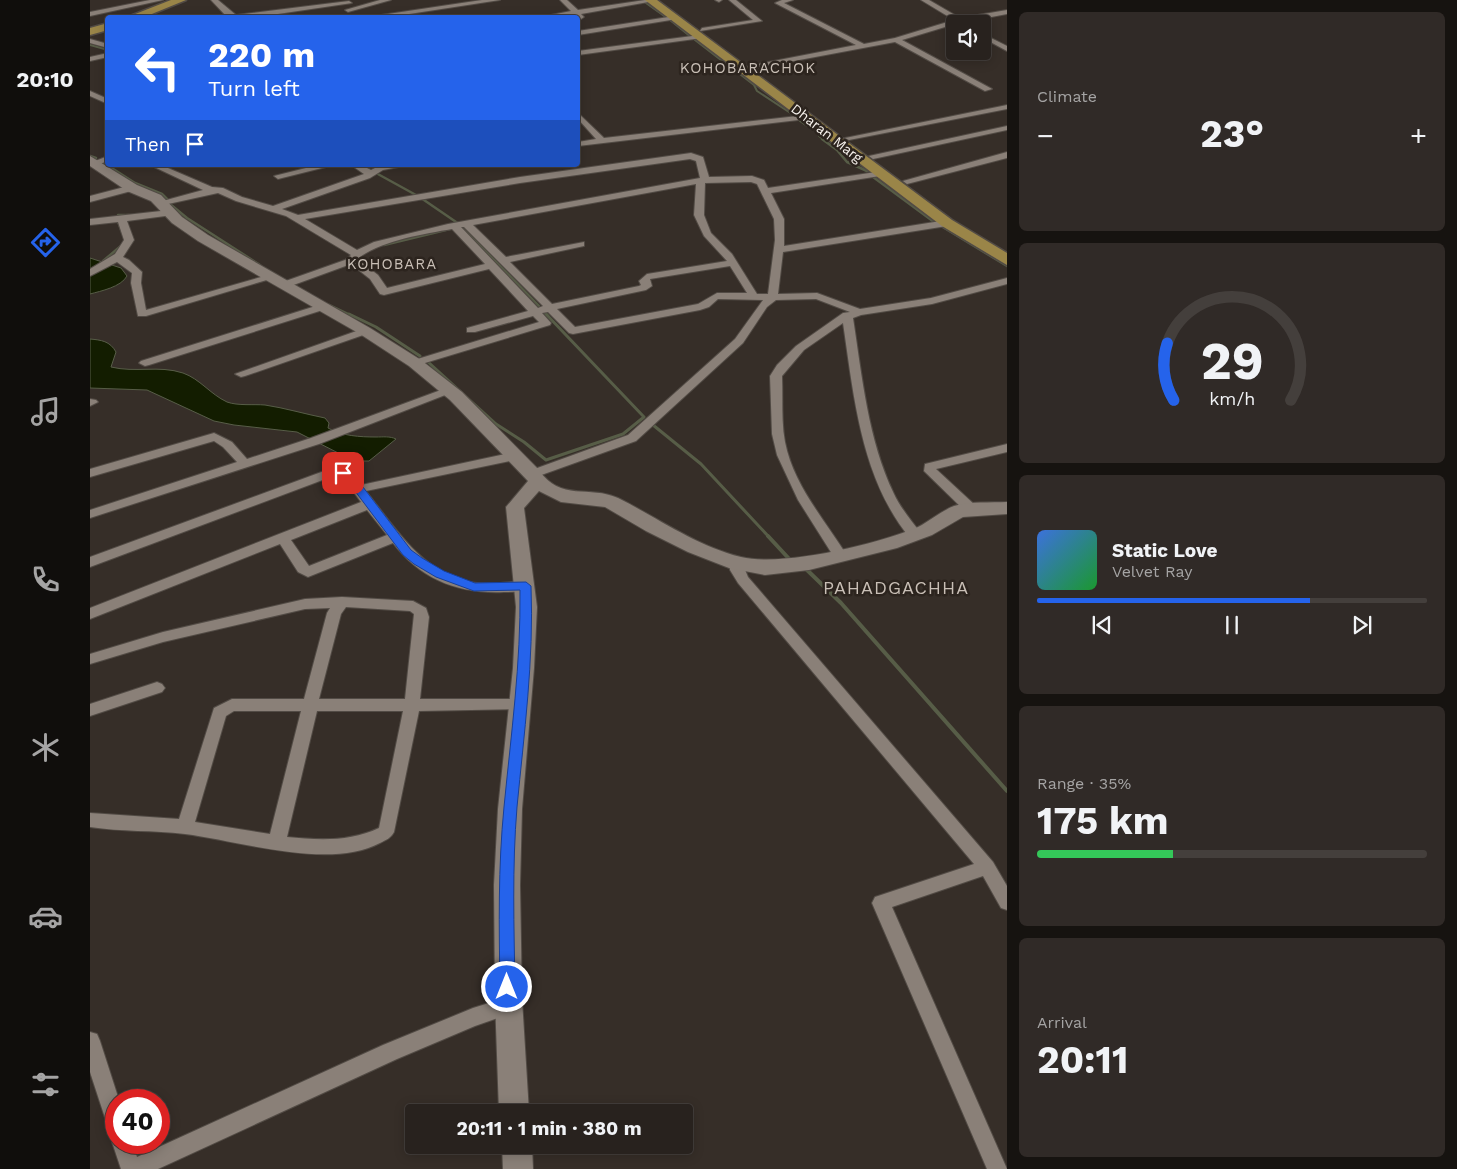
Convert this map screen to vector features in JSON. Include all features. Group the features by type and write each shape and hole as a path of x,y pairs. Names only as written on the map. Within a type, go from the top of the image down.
{"main road":[{"path":"136,15 162,2 182,0"},
{"name":"Dharan Marg","path":"651,0 849,138 960,220 1007,249"},
{"name":"Dharan Marg","path":"663,0 701,34"},
{"path":"90,32 105,27"},
{"name":"Dharan Marg","path":"749,68 807,117 947,223 1007,260"}],"street":[{"path":"214,0 230,15"},
{"path":"258,15 348,8 388,0"},
{"path":"386,15 497,0"},
{"path":"563,0 580,15"},
{"path":"558,15 651,0"},
{"path":"580,53 701,34 759,21 732,0"},
{"path":"789,0 778,3 863,46"},
{"path":"924,0 950,15"},
{"path":"90,14 162,2"},
{"path":"991,15 1007,12"},
{"path":"580,15 597,30"},
{"path":"580,33 675,18"},
{"path":"749,68 896,40 946,25"},
{"path":"896,40 988,89"},
{"path":"991,40 1007,49"},
{"path":"90,41 105,45"},
{"path":"90,60 105,56"},
{"path":"90,93 104,101"},
{"path":"849,138 1007,107"},
{"path":"580,117 602,141"},
{"path":"580,144 807,117"},
{"path":"873,156 1007,128"},
{"path":"907,181 1007,155"},
{"path":"297,218 520,180 692,156 700,159 703,181 699,215 707,234 733,263 754,297"},
{"path":"94,160 132,188 156,198 203,238 365,331 415,363 449,390 535,478 561,496 610,502 661,531 736,563 765,568 786,567 915,535 959,511 1007,508"},
{"path":"159,167 211,190"},
{"path":"278,176 321,167"},
{"path":"274,209 373,170 392,167"},
{"path":"764,190 880,173"},
{"path":"114,259 126,262 137,272 136,283 142,314 278,281 354,257 377,244 454,226 703,181 752,178 761,182 779,219 779,250 773,297 763,305 739,341 660,415 632,438 535,478 515,508 526,586 526,620 521,705 510,809 506,893 508,1006 514,1104"},
{"path":"90,199 132,188"},
{"path":"90,222 121,218 166,208 211,190 220,190 297,218 354,257 374,277 384,292 492,265"},
{"path":"92,272 114,259 126,249 129,240 121,218"},
{"path":"779,250 947,223"},
{"path":"467,224 571,330 576,332 700,307 707,304 713,297 817,296 853,314"},
{"path":"415,363 546,323 537,311 454,226"},
{"path":"503,261 580,244"},
{"path":"471,330 549,308 644,288 647,286 644,280 647,277 733,263"},
{"path":"840,554 822,528 787,463 779,442 776,376 779,368 820,333 853,314 940,299 1007,281"},
{"path":"146,363 322,307"},
{"path":"853,314 875,458 904,526 915,535"},
{"path":"241,374 365,331"},
{"path":"90,514 315,441 449,390"},
{"path":"90,473 214,437 220,438 236,452 244,464"},
{"path":"971,509 928,467 1007,448"},
{"path":"359,489 515,456"},
{"path":"90,562 330,472 343,473 359,489 407,552 418,561 463,584 474,587 526,586"},
{"path":"90,614 369,504"},
{"path":"283,538 303,569 308,572 395,537"},
{"path":"736,563 737,570 744,580 987,867 1007,902"},
{"path":"277,841 334,613 342,602"},
{"path":"90,659 162,637 305,604 342,602 412,606 421,612 422,617 412,706 386,832 377,840 358,845 311,846 185,827 90,820"},
{"path":"90,710 157,688"},
{"path":"185,827 219,712 232,704 521,705"},
{"path":"987,867 881,903 998,1169"},
{"path":"135,1169 390,1052 473,1017 508,1006"},
{"path":"90,1041 105,1089"},
{"path":"126,1154 131,1169"},
{"path":"517,1154 518,1169"}],"shaded area":[{"path":"90,258 121,268 127,276 116,286 90,294"},
{"path":"90,339 105,342 114,348 116,352 111,367 120,369 156,369 183,373 195,379 227,402 265,405 325,418 329,423 328,428 345,434 396,439 369,461 354,461 297,432 214,421 147,390 90,388"}],"waterway":[{"path":"646,3 667,18"},
{"path":"670,20 691,37"},
{"path":"695,40 730,67"},
{"path":"90,45 105,49"},
{"path":"736,71 754,85 757,91 792,114"},
{"path":"796,118 807,126"},
{"path":"819,136 824,140"},
{"path":"822,139 837,150 847,162 867,171"},
{"path":"90,156 96,158"},
{"path":"110,167 135,183 162,194 167,199"},
{"path":"365,167 370,170"},
{"path":"376,173 416,195"},
{"path":"873,177 934,222"},
{"path":"421,198 459,224"},
{"path":"170,204 187,218 260,265"},
{"path":"118,215 129,215"},
{"path":"117,219 122,232"},
{"path":"941,226 1007,266"},
{"path":"462,227 541,308"},
{"path":"384,245 450,229"},
{"path":"103,261 122,245"},
{"path":"329,305 352,316"},
{"path":"349,314 376,327 420,356"},
{"path":"427,361 496,424 524,442 546,460 623,434 644,417 546,314"},
{"path":"653,425 701,464 769,537"},
{"path":"768,536 792,562"},
{"path":"806,569 841,603 1007,791"}],"district":[{"name":"KOHOBARACHOK","path":"748,68"},
{"name":"KOHOBARA","path":"392,264"},
{"name":"PAHADGACHHA","path":"896,587"}],"route":[{"path":"343,473 359,489 407,552 418,561 440,574 474,587 526,586 521,705 510,809 506,893 507,987"}]}
